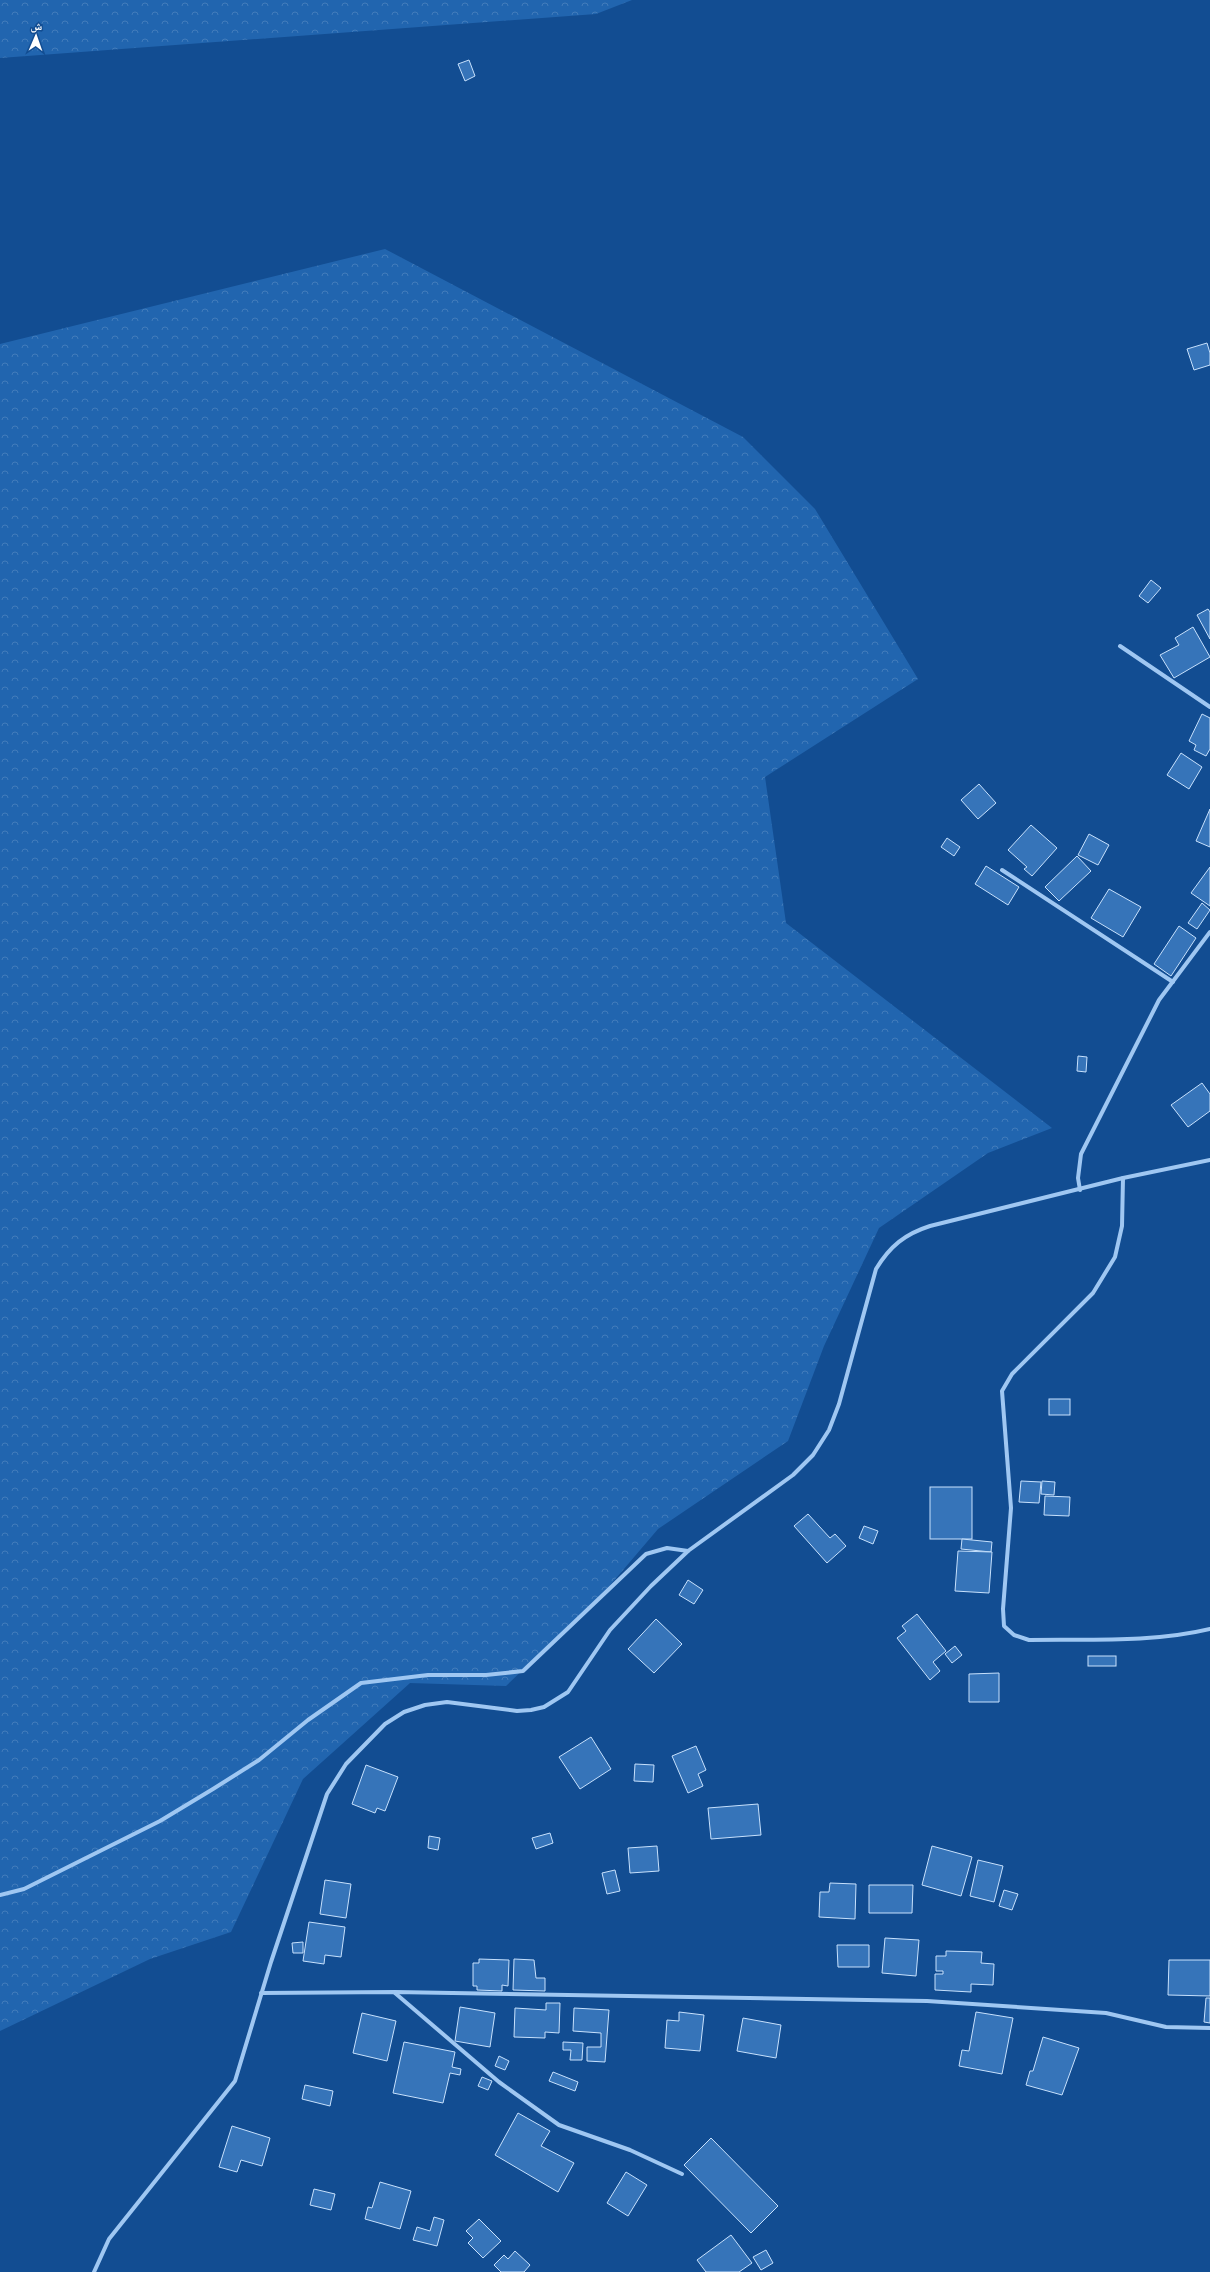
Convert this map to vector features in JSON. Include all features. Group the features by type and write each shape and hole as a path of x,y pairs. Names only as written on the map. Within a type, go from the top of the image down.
{"street":[{"path":"1120,646 1210,707"},
{"path":"1002,870 1173,982"},
{"path":"1080,1190 1078,1178 1082,1154 1159,1000 1210,932"},
{"path":"94,2272 109,2239 236,2081 261,1993 327,1794 346,1764 385,1724 404,1712 425,1705 447,1702 517,1711 544,1707 568,1692 610,1630 651,1586 688,1551 793,1475 813,1455 829,1430 839,1404 876,1269 885,1254 898,1241 913,1232 930,1226 1080,1190 1122,1178 1210,1160"},
{"path":"1122,1178 1122,1226 1115,1257 1093,1294 1012,1374 1002,1390 1012,1508 1004,1626 1014,1635 1029,1640 1132,1639 1194,1633 1210,1629"},
{"path":"0,1895 24,1889 160,1820 259,1760 308,1720 361,1683 428,1675 486,1675 523,1671 646,1554 667,1548 688,1551"},
{"path":"261,1993 395,1992 927,2001 1106,2013 1166,2027 1210,2028"},
{"path":"395,1992 499,2082 559,2125 630,2150 682,2174"}],"green space":[{"path":"0,0 632,0 596,14 0,58"},
{"path":"385,249 743,437 815,509 918,679 765,777 786,923 1052,1128 988,1153 879,1228 824,1346 788,1441 658,1529 606,1590 506,1686 410,1683 303,1779 231,1932 150,1959 0,2031 0,344"}],"building":[{"path":"469,60 475,76 465,81 458,64"},
{"path":"1207,343 1210,353 1210,365 1194,370 1187,349"},
{"path":"1151,580 1161,588 1148,603 1139,596"},
{"path":"1208,609 1210,612 1210,639 1197,615"},
{"path":"1193,627 1210,657 1174,678 1160,655 1179,645 1175,638"},
{"path":"1202,714 1210,718 1210,749 1206,756 1194,750 1196,745 1189,741"},
{"path":"1181,753 1202,767 1189,789 1167,775"},
{"path":"979,784 996,803 978,819 961,800"},
{"path":"1210,809 1210,847 1196,841"},
{"path":"1031,825 1057,848 1032,876 1024,869 1027,867 1008,850"},
{"path":"1089,834 1109,845 1098,865 1078,855"},
{"path":"947,838 960,847 954,856 941,847"},
{"path":"1077,856 1091,871 1059,901 1045,887"},
{"path":"986,866 1019,887 1008,905 975,884"},
{"path":"1210,867 1210,906 1191,893"},
{"path":"1109,889 1141,907 1123,937 1091,918"},
{"path":"1202,903 1210,910 1197,929 1188,923"},
{"path":"1179,926 1196,938 1171,976 1154,964"},
{"path":"1078,1056 1087,1057 1086,1072 1077,1071"},
{"path":"1202,1083 1210,1094 1210,1111 1188,1127 1171,1105"},
{"path":"1049,1399 1070,1399 1070,1415 1049,1415"},
{"path":"1021,1481 1041,1482 1039,1503 1019,1502"},
{"path":"1042,1481 1055,1482 1054,1495 1041,1494"},
{"path":"930,1487 972,1487 972,1539 930,1539"},
{"path":"1045,1496 1070,1497 1069,1516 1044,1515"},
{"path":"808,1514 830,1538 835,1534 846,1546 827,1563 794,1526"},
{"path":"864,1526 878,1531 873,1544 859,1538"},
{"path":"962,1539 992,1542 991,1552 961,1549"},
{"path":"958,1551 992,1552 989,1593 955,1591"},
{"path":"688,1580 703,1590 694,1604 679,1595"},
{"path":"917,1614 946,1651 933,1662 940,1671 930,1680 897,1638 906,1631 902,1626"},
{"path":"656,1619 682,1644 654,1673 628,1649"},
{"path":"955,1646 962,1655 952,1663 945,1654"},
{"path":"1088,1656 1116,1656 1116,1666 1088,1666"},
{"path":"999,1673 999,1702 969,1702 969,1674"},
{"path":"591,1737 611,1769 580,1789 559,1757"},
{"path":"696,1746 706,1770 698,1774 703,1786 688,1793 672,1756"},
{"path":"635,1764 654,1765 653,1782 634,1781"},
{"path":"366,1765 398,1777 385,1811 377,1808 375,1813 352,1804"},
{"path":"758,1804 761,1835 711,1839 708,1808"},
{"path":"550,1833 553,1843 536,1849 532,1838"},
{"path":"429,1836 440,1838 438,1850 428,1848"},
{"path":"657,1846 659,1871 630,1873 628,1848"},
{"path":"932,1846 972,1857 961,1896 922,1885"},
{"path":"978,1860 1003,1866 994,1902 970,1896"},
{"path":"615,1870 620,1891 607,1894 602,1873"},
{"path":"325,1880 351,1884 346,1918 320,1914"},
{"path":"830,1883 856,1884 855,1919 819,1917 820,1892 829,1892"},
{"path":"869,1885 913,1885 912,1913 869,1913"},
{"path":"1004,1890 1018,1894 1012,1910 999,1906"},
{"path":"309,1922 345,1927 341,1957 325,1955 324,1964 303,1961"},
{"path":"885,1938 919,1940 916,1976 882,1973"},
{"path":"303,1942 303,1953 293,1953 292,1943"},
{"path":"837,1945 869,1945 869,1967 838,1967"},
{"path":"946,1951 982,1952 981,1963 994,1964 993,1985 971,1984 971,1992 935,1990 935,1974 943,1974 943,1971 936,1971 936,1956 946,1956"},
{"path":"479,1959 509,1960 508,1986 502,1985 502,1991 477,1990 477,1986 473,1986 473,1963 479,1963"},
{"path":"514,1959 534,1960 536,1978 545,1978 545,1991 513,1990"},
{"path":"1169,1960 1210,1960 1210,1996 1168,1995"},
{"path":"1206,1998 1210,1998 1210,2023 1204,2022"},
{"path":"546,2003 560,2003 559,2033 545,2032 545,2038 514,2037 515,2008 546,2010"},
{"path":"460,2007 495,2013 490,2047 455,2041"},
{"path":"574,2008 609,2010 605,2062 587,2061 587,2047 601,2047 601,2033 573,2031"},
{"path":"679,2012 704,2015 700,2051 665,2048 667,2020 679,2021"},
{"path":"976,2012 1013,2018 1002,2074 959,2066 962,2050 969,2051"},
{"path":"362,2013 396,2021 387,2061 353,2053"},
{"path":"743,2018 781,2025 776,2058 737,2051"},
{"path":"1043,2037 1079,2048 1062,2095 1026,2085 1030,2071 1033,2071"},
{"path":"404,2042 455,2052 452,2067 461,2069 460,2075 450,2073 443,2103 393,2093"},
{"path":"563,2042 583,2043 582,2060 570,2060 571,2050 563,2050"},
{"path":"499,2056 509,2061 505,2070 495,2066"},
{"path":"553,2072 578,2082 575,2091 549,2081"},
{"path":"482,2077 492,2081 488,2090 478,2086"},
{"path":"305,2085 333,2091 330,2106 302,2099"},
{"path":"518,2113 550,2131 541,2146 574,2163 558,2192 495,2155"},
{"path":"232,2126 270,2138 262,2166 241,2160 237,2172 219,2167"},
{"path":"711,2138 778,2206 751,2233 684,2165"},
{"path":"626,2172 647,2185 628,2216 607,2203"},
{"path":"380,2182 411,2191 400,2229 365,2219 368,2207 372,2208"},
{"path":"314,2189 335,2194 331,2210 310,2205"},
{"path":"434,2217 444,2220 437,2246 413,2240 417,2227 430,2231"},
{"path":"479,2219 501,2241 483,2258 468,2243 473,2238 466,2231"},
{"path":"731,2235 752,2263 739,2272 706,2272 697,2260"},
{"path":"766,2250 773,2263 761,2270 753,2257"},
{"path":"515,2251 530,2265 524,2272 501,2272 494,2265 504,2255 508,2259"}]}
